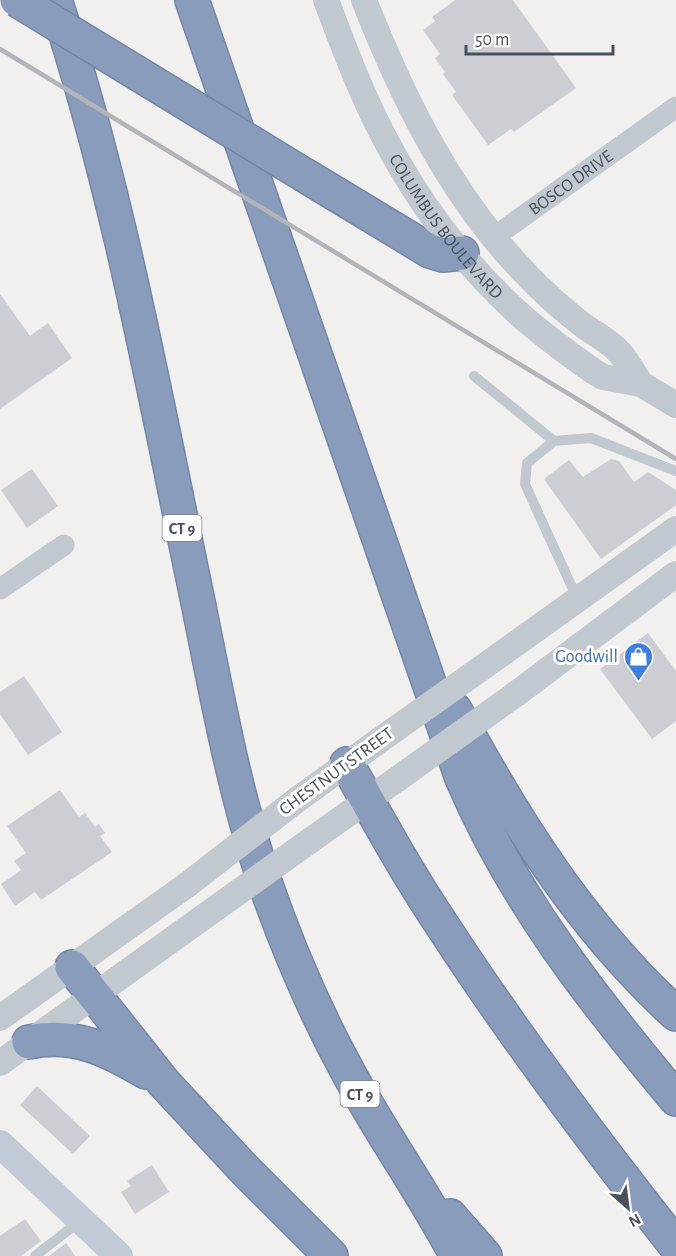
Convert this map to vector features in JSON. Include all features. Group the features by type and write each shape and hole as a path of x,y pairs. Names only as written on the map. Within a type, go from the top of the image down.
{"highway":[{"path":"17,0 430,251 443,255 462,253"},
{"name":"CT 9","path":"55,0 88,112 119,231 247,826 272,903 312,1000 347,1071 457,1256"},
{"path":"192,0 462,778 491,841 571,967 628,1042 676,1099"},
{"path":"406,615 487,770 544,860 601,936 676,1014"},
{"path":"347,764 416,885 485,989 584,1126 676,1246"},
{"path":"72,967 164,1083 245,1170 331,1256"},
{"path":"29,1042 65,1039 92,1044 123,1058 164,1083"},
{"path":"388,1140 485,1256"}],"main road":[{"path":"0,1144 119,1256"}],"street":[{"name":"COLUMBUS BOULEVARD","path":"326,0 355,75 387,143 430,211 462,253 511,306 558,346 603,377 641,384 676,405"},
{"name":"COLUMBUS BOULEVARD","path":"364,0 395,75 423,132 453,181 511,258 548,296 620,352 641,384"},
{"name":"BOSCO DRIVE","path":"462,253 494,237 676,107"},
{"name":"CHESTNUT STREET","path":"0,1018 187,885 298,799 676,529"},
{"path":"0,590 64,545"},
{"path":"0,1063 516,694 676,574"}],"lane":[{"path":"474,376 554,441"},
{"path":"580,598 571,585 525,484 527,463 554,441 591,438 676,471"},
{"path":"35,1256 81,1220"}],"building":[{"path":"455,0 513,0 576,88 514,132 511,129 488,145 452,95 456,92 435,58 440,54 423,30 435,21 432,17"},
{"path":"0,294 30,336 48,323 72,358 0,409"},
{"path":"611,459 619,461 634,482 648,472 676,490 676,505 601,559 544,479 569,460 583,477"},
{"path":"32,469 58,506 27,528 1,490"},
{"path":"648,633 676,671 676,721 652,739 600,669"},
{"path":"24,676 62,732 28,755 0,714 0,692"},
{"path":"60,790 79,817 85,813 95,827 99,824 105,833 100,836 112,852 41,900 35,892 15,906 1,884 21,870 14,861 26,853 7,826"},
{"path":"37,1086 90,1136 73,1154 20,1105"},
{"path":"152,1165 169,1192 135,1214 121,1192 131,1186 127,1181"},
{"path":"25,1219 41,1241 21,1256 0,1256 0,1236"},
{"path":"66,1243 75,1256 49,1256"}],"railway":[{"path":"0,49 676,459"}],"place":[{"name":"Goodwill","path":"639,682"}]}
